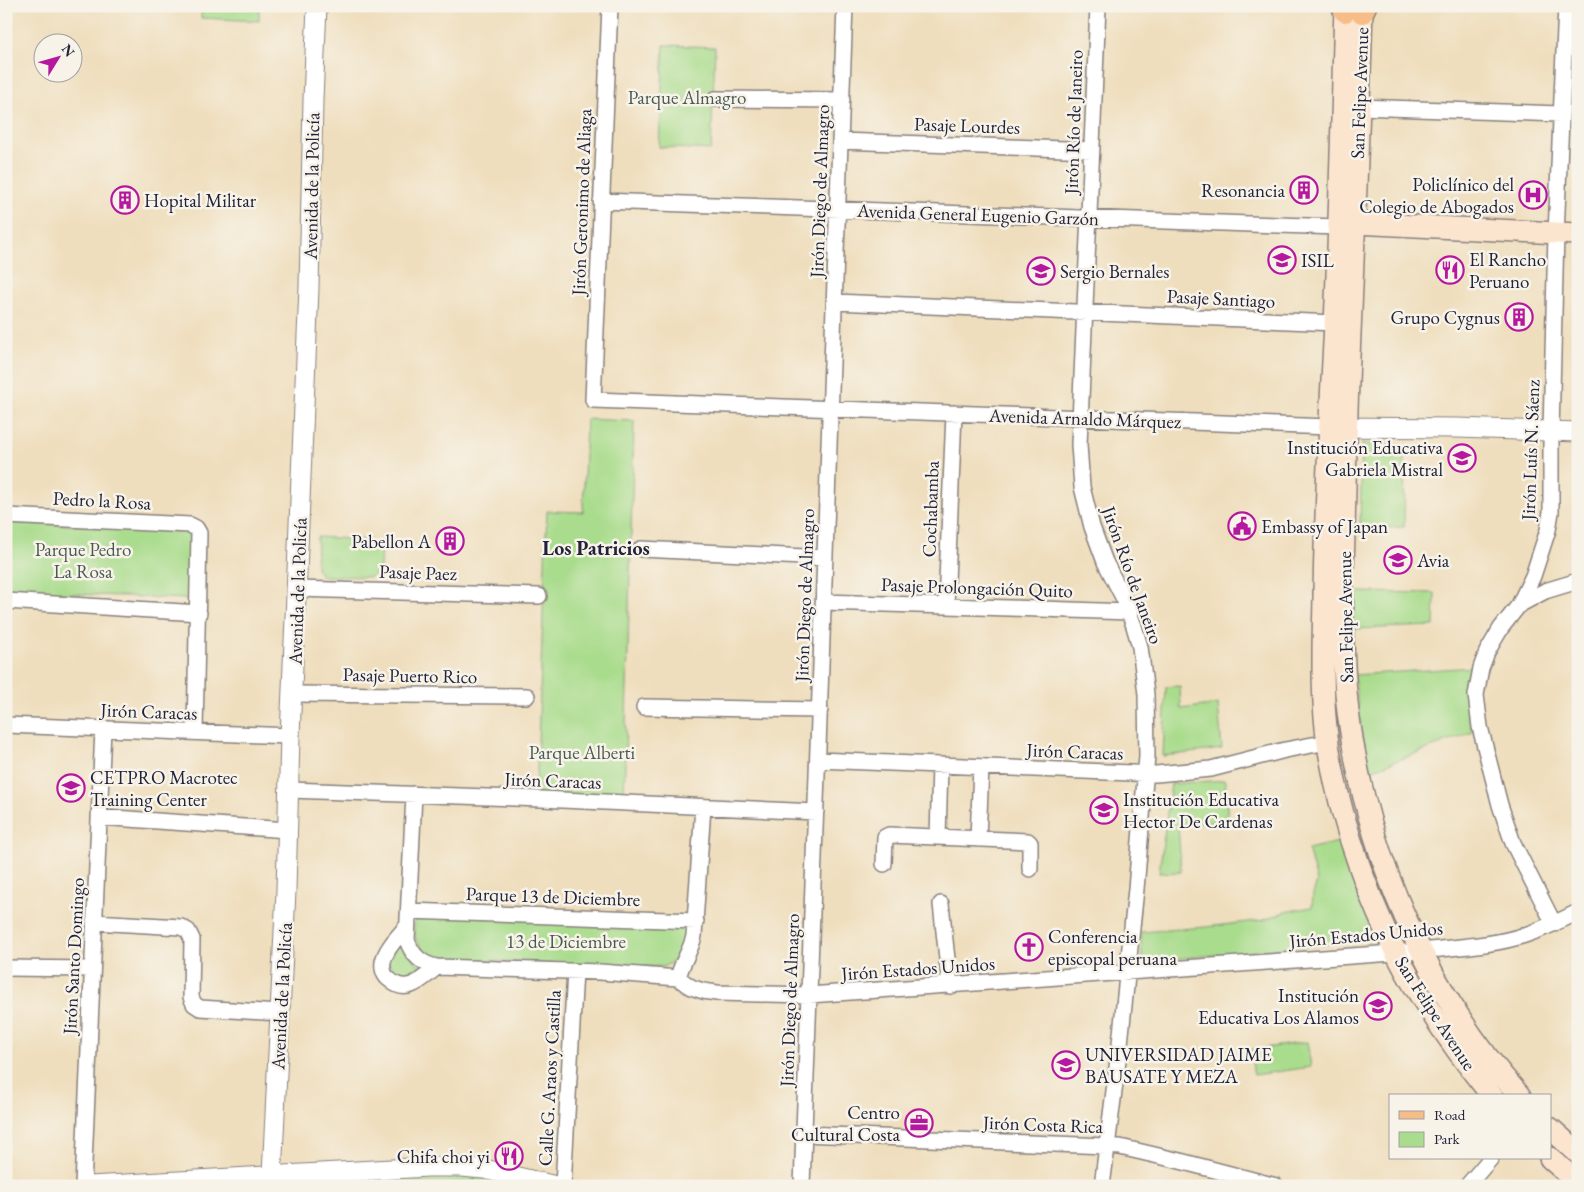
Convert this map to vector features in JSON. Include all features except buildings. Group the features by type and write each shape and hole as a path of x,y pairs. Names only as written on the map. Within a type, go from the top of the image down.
{"main road":[{"name":"San Felipe Avenue","path":"1354,8 1359,107 1335,323 1342,610 1348,711 1360,777 1377,840 1397,895 1421,951 1460,1019 1493,1065 1518,1094"},
{"name":"San Felipe Avenue","path":"1354,8 1338,427 1324,540 1323,658 1328,742 1340,801 1352,843 1371,895 1397,952 1413,984 1440,1026 1491,1094"},
{"path":"1346,225 1578,234"},
{"path":"1552,1130 1578,1153"},
{"path":"1552,1160 1578,1183"}],"street":[{"name":"Avenida de la Policía","path":"272,1175 288,830 290,736 309,288 313,100 318,6"},
{"name":"Jirón Geronimo de Aliaga","path":"593,400 610,6"},
{"name":"Jirón Diego de Almagro","path":"802,1186 845,6"},
{"name":"Jirón Río de Janeiro","path":"1098,6 1078,445 1082,487 1090,519 1105,562 1130,612 1140,647 1144,673 1147,756 1128,972 1102,1186"},
{"name":"Jirón Luís N. Sáenz","path":"1554,924 1513,843 1495,788 1480,726 1476,695 1480,668 1487,652 1501,628 1519,605 1533,576 1548,530 1551,512 1556,234 1566,6"},
{"path":"715,99 842,100"},
{"path":"1359,107 1560,114"},
{"name":"Pasaje Lourdes","path":"840,141 1092,150"},
{"name":"Avenida General Eugenio Garzón","path":"601,201 1346,225"},
{"name":"Pasaje Santiago","path":"835,302 1335,323"},
{"name":"Avenida Arnaldo Márquez","path":"593,400 1338,427 1578,432"},
{"name":"Cochabamba","path":"946,606 954,413"},
{"name":"Pedro la Rosa","path":"6,516 190,525 196,528 200,533 199,613"},
{"path":"641,549 825,558"},
{"path":"1519,605 1545,591 1578,581"},
{"name":"Pasaje Paez","path":"296,589 539,596"},
{"path":"6,601 199,613 196,732"},
{"name":"Pasaje Prolongación Quito","path":"824,602 1130,612"},
{"name":"Pasaje Puerto Rico","path":"293,694 527,696"},
{"path":"644,707 820,710"},
{"name":"Jirón Caracas","path":"6,725 290,736"},
{"name":"Jirón Santo Domingo","path":"83,1186 104,729"},
{"name":"Jirón Caracas","path":"818,760 1156,774 1210,769 1285,750 1328,742"},
{"path":"938,837 940,765"},
{"path":"978,839 981,767"},
{"name":"Jirón Caracas","path":"289,790 816,812"},
{"name":"Jirón Estados Unidos","path":"414,794 407,940 410,951 418,959 428,965 437,967 575,971 678,978 691,987 717,993 809,995 1421,951 1489,943 1523,936 1578,912"},
{"path":"678,978 682,964 692,946 696,921 703,807"},
{"path":"99,818 288,830"},
{"path":"884,864 887,836 1028,840 1030,843 1030,869"},
{"path":"941,904 950,986"},
{"path":"407,918 386,955 383,969 386,976 396,984 410,986 418,983 437,967"},
{"name":"Parque 13 de Diciembre","path":"407,918 696,921"},
{"path":"94,922 181,927 188,931 192,939 191,997 194,1004 200,1008 279,1013"},
{"path":"6,968 92,969"},
{"name":"Calle G. Araos y Castilla","path":"563,1186 575,971"},
{"name":"Jirón Costa Rica","path":"804,1134 1106,1146 1154,1155 1276,1186"},
{"path":"1467,1186 1489,1160"},
{"path":"90,1186 169,1183 272,1175 349,1178 428,1167 472,1168 556,1186"}],"green space":[{"path":"202,6 259,6 259,21 201,18"},
{"name":"Parque Almagro","path":"664,45 715,47 711,150 659,147"},
{"name":"Parque Alberti","path":"586,419 634,421 624,799 536,795 547,511 583,512"},
{"path":"1362,444 1405,446 1404,527 1360,528"},
{"name":"Parque Pedro La Rosa","path":"6,522 192,531 189,599 6,591"},
{"path":"317,537 370,540 370,546 381,547 380,568 377,573 370,577 321,576 316,568"},
{"path":"1352,592 1435,593 1434,626 1352,629"},
{"path":"1474,667 1469,672 1466,688 1466,698 1473,732 1369,771 1364,751 1354,675"},
{"path":"1180,686 1181,709 1218,704 1222,749 1163,756 1166,687"},
{"path":"1225,780 1228,821 1178,824 1181,872 1159,873 1171,784"},
{"path":"1343,841 1380,939 1142,962 1141,932 1264,920 1284,912 1312,907 1313,894 1317,882 1308,849"},
{"name":"13 de Diciembre","path":"418,912 691,922 690,943 678,959 663,967 573,965 440,958 425,951 417,941 414,927"},
{"path":"399,943 425,971 411,981 397,976 391,969 389,959"},
{"path":"1307,1042 1311,1067 1254,1075 1250,1050"},
{"path":"474,1172 540,1186 495,1186 461,1182 378,1186 367,1186 364,1184 366,1177"},
{"path":"348,1179 348,1186 185,1186"}],"place":[{"name":"Resonancia","path":"1304,190"},
{"name":"Policlínico del Colegio de Abogados","path":"1533,195"},
{"name":"Hopital Militar","path":"125,200"},
{"name":"ISIL","path":"1282,260"},
{"name":"El Rancho Peruano","path":"1450,270"},
{"name":"Sergio Bernales","path":"1041,271"},
{"name":"Grupo Cygnus","path":"1519,317"},
{"name":"Institución Educativa Gabriela Mistral","path":"1462,458"},
{"name":"Embassy of Japan","path":"1242,526"},
{"name":"Pabellon A","path":"450,541"},
{"name":"Avia","path":"1398,560"},
{"name":"CETPRO Macrotec Training Center","path":"71,788"},
{"name":"Institución Educativa Hector De Cardenas","path":"1104,810"},
{"name":"Conferencia episcopal peruana","path":"1029,947"},
{"name":"Institución Educativa Los Alamos","path":"1378,1006"},
{"name":"UNIVERSIDAD JAIME BAUSATE Y MEZA","path":"1066,1065"},
{"name":"Centro Cultural Costa","path":"919,1123"},
{"name":"Chifa choi yi","path":"509,1156"}],"district":[{"name":"Los Patricios","path":"596,548"}]}
